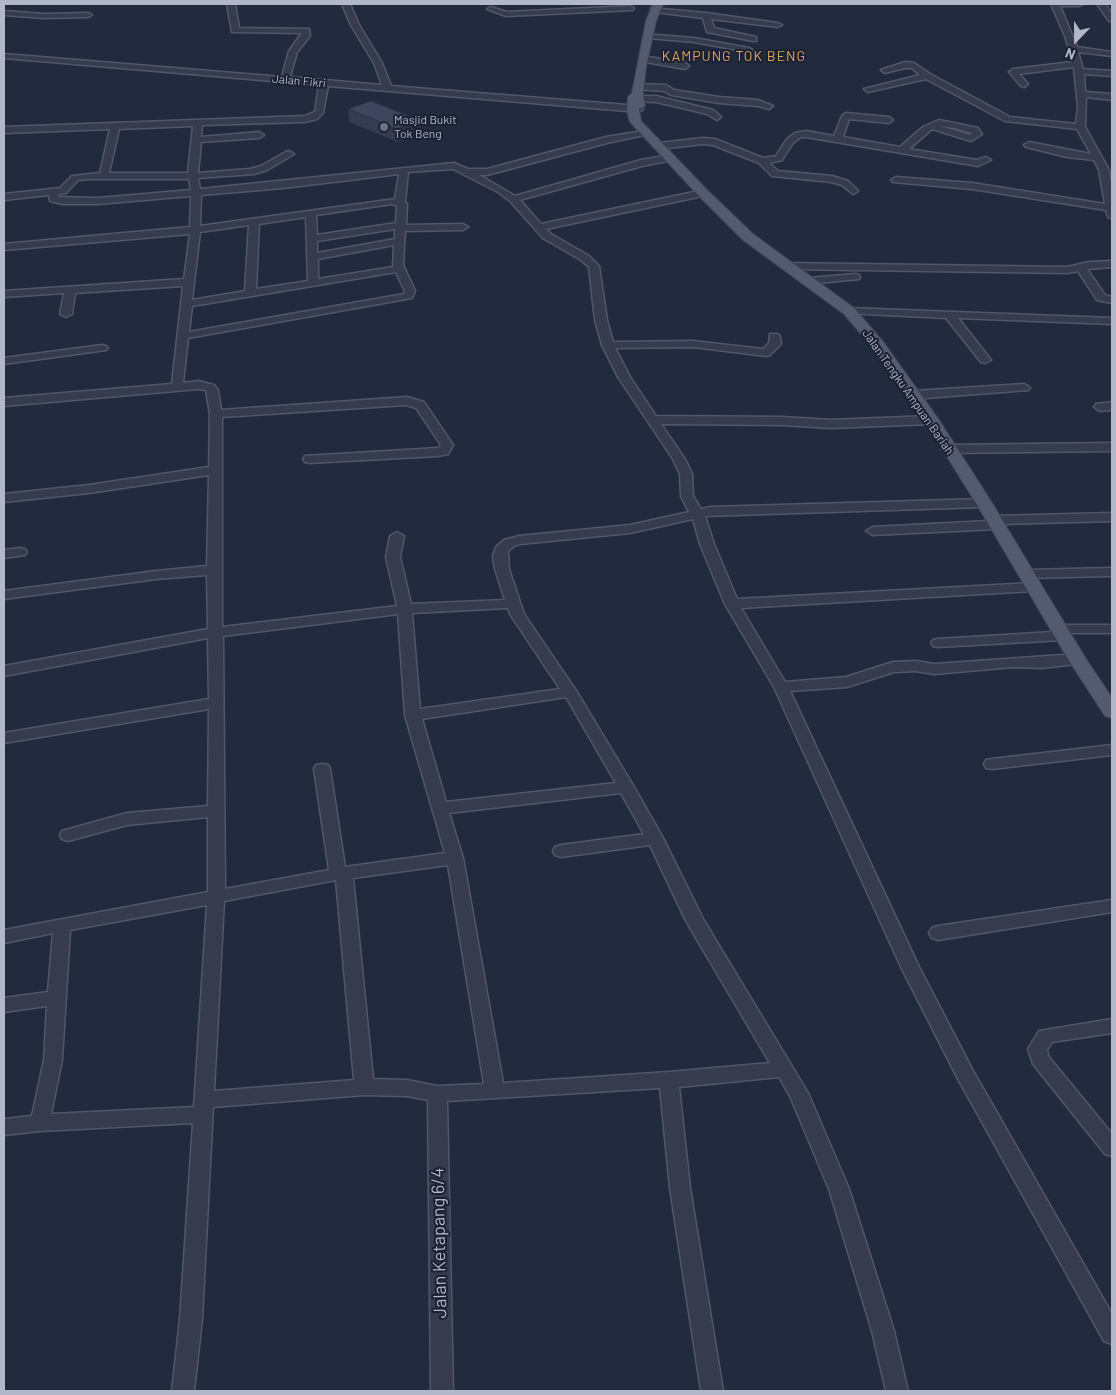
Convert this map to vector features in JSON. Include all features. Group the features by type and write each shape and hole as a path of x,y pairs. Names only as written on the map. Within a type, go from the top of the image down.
{"main road":[{"path":"636,102 648,36 647,8"},
{"name":"Jalan Tengku Ampuan Bariah","path":"636,102 636,122 703,193 748,237 785,266 849,311 879,346 931,420 984,503 1077,659 1108,697 1112,712"}],"street":[{"path":"231,4 235,30 306,31 306,36 293,51 285,80"},
{"path":"346,4 355,25 378,63 387,84 385,89"},
{"path":"618,4 778,24"},
{"path":"1031,4 1036,4"},
{"path":"896,180 972,186 1111,210 1108,170 1097,158 1080,127 1082,94 1078,68 1073,49 1055,4 1079,4"},
{"path":"1101,4 1112,19"},
{"path":"491,9 506,14 647,8"},
{"path":"4,13 44,16 88,15"},
{"path":"706,15 710,30 754,39"},
{"path":"648,36 694,40 749,50"},
{"path":"1073,49 1112,54"},
{"name":"Jalan Fikri","path":"4,56 595,107 608,107 636,102"},
{"path":"643,60 685,66"},
{"path":"885,70 909,65 1008,119 1080,127"},
{"path":"1024,84 1013,72 1078,68 1112,73"},
{"path":"868,89 927,76"},
{"path":"4,130 314,117 319,113 324,84"},
{"path":"636,102 666,88 671,92 769,106"},
{"path":"1082,94 1112,97"},
{"path":"636,102 656,99 710,112 717,117"},
{"name":"Jalan Fikri","path":"595,107 636,102"},
{"path":"838,138 846,116 889,120"},
{"path":"177,387 195,230 196,194 193,176 198,123"},
{"path":"104,176 115,125"},
{"path":"902,150 931,126"},
{"path":"464,171 478,174 487,172 644,129"},
{"path":"703,141 709,132"},
{"path":"195,140 259,135"},
{"path":"762,161 778,158 790,141 798,135 838,138 978,163 986,160"},
{"path":"659,146 703,141 721,144 735,152 762,161 775,174 832,179 845,183 853,191"},
{"path":"1029,144 1067,154 1097,158"},
{"path":"4,197 54,193 66,190 70,182 75,178 104,176 193,176 258,170 289,154"},
{"path":"512,199 641,163 670,158"},
{"path":"54,193 52,199 62,201 98,201 196,194 404,170 457,166 478,180 500,190 512,199 547,236 585,258 594,266 601,320 608,345 624,377 679,459 686,474 687,496 691,506 698,514 707,544 732,604 782,687 910,967 965,1074 1112,1334"},
{"path":"183,336 408,296 410,291 398,269 398,242 402,204 400,202 404,187 404,170"},
{"path":"478,180 480,176 487,172"},
{"path":"540,227 703,193"},
{"path":"4,247 195,230 392,201 400,202"},
{"path":"310,213 313,283"},
{"path":"250,294 254,222"},
{"path":"312,239 400,226 463,227"},
{"path":"312,257 398,242"},
{"path":"785,266 1059,270 1081,268 1089,265 1112,264"},
{"path":"849,311 1111,321 1111,312 1107,300 1081,268"},
{"path":"187,304 398,269"},
{"path":"808,281 855,277"},
{"path":"4,294 190,282"},
{"path":"66,314 70,290"},
{"path":"950,316 985,360"},
{"path":"608,345 693,344 763,354 769,352 775,344 774,336"},
{"path":"4,360 102,348"},
{"path":"4,402 198,385 210,387 216,414 214,570 217,703 216,898 190,1319 183,1391"},
{"path":"913,395 1024,388"},
{"path":"216,414 407,401 420,405 447,445 444,451 438,452 308,459"},
{"path":"653,420 782,421 831,424 931,420"},
{"path":"948,449 1112,447"},
{"path":"4,498 89,489 216,470"},
{"path":"897,1391 883,1331 839,1189 798,1093 695,920 655,838 626,787 570,692 517,614 512,604 500,556 501,550 509,543 519,540 630,529 726,509 984,503"},
{"path":"873,531 996,522 1112,517"},
{"path":"397,536 393,557 405,609 413,714 455,858 496,1091"},
{"path":"4,554 20,552"},
{"path":"4,594 156,575 214,570"},
{"path":"732,604 1112,572"},
{"path":"4,671 216,632 405,609 512,604"},
{"path":"938,643 1112,629"},
{"path":"782,687 847,682 893,667 916,666 934,669 1012,662 1041,663 1077,659"},
{"path":"413,714 570,692"},
{"path":"4,738 217,703"},
{"path":"992,764 1112,750"},
{"path":"322,769 341,873 364,1087"},
{"path":"440,808 626,787"},
{"path":"68,835 127,819 216,811"},
{"path":"561,850 655,838"},
{"path":"4,936 216,898 341,873 455,858"},
{"path":"938,932 1112,906"},
{"path":"40,1123 53,1060 62,925"},
{"path":"4,1005 58,998"},
{"path":"1112,1026 1046,1036 1037,1049 1040,1059 1112,1148"},
{"path":"4,1127 204,1107 364,1087 407,1088 437,1094 669,1080 783,1069"},
{"path":"669,1080 680,1188 712,1391"},
{"name":"Jalan Ketapang 6/4","path":"437,1094 442,1391"}],"building":[{"path":"371,101 419,120 397,129 348,109"}],"place":[{"name":"Masjid Bukit Tok Beng","path":"384,127"}],"district":[{"name":"KAMPUNG TOK BENG","path":"734,56"}]}
